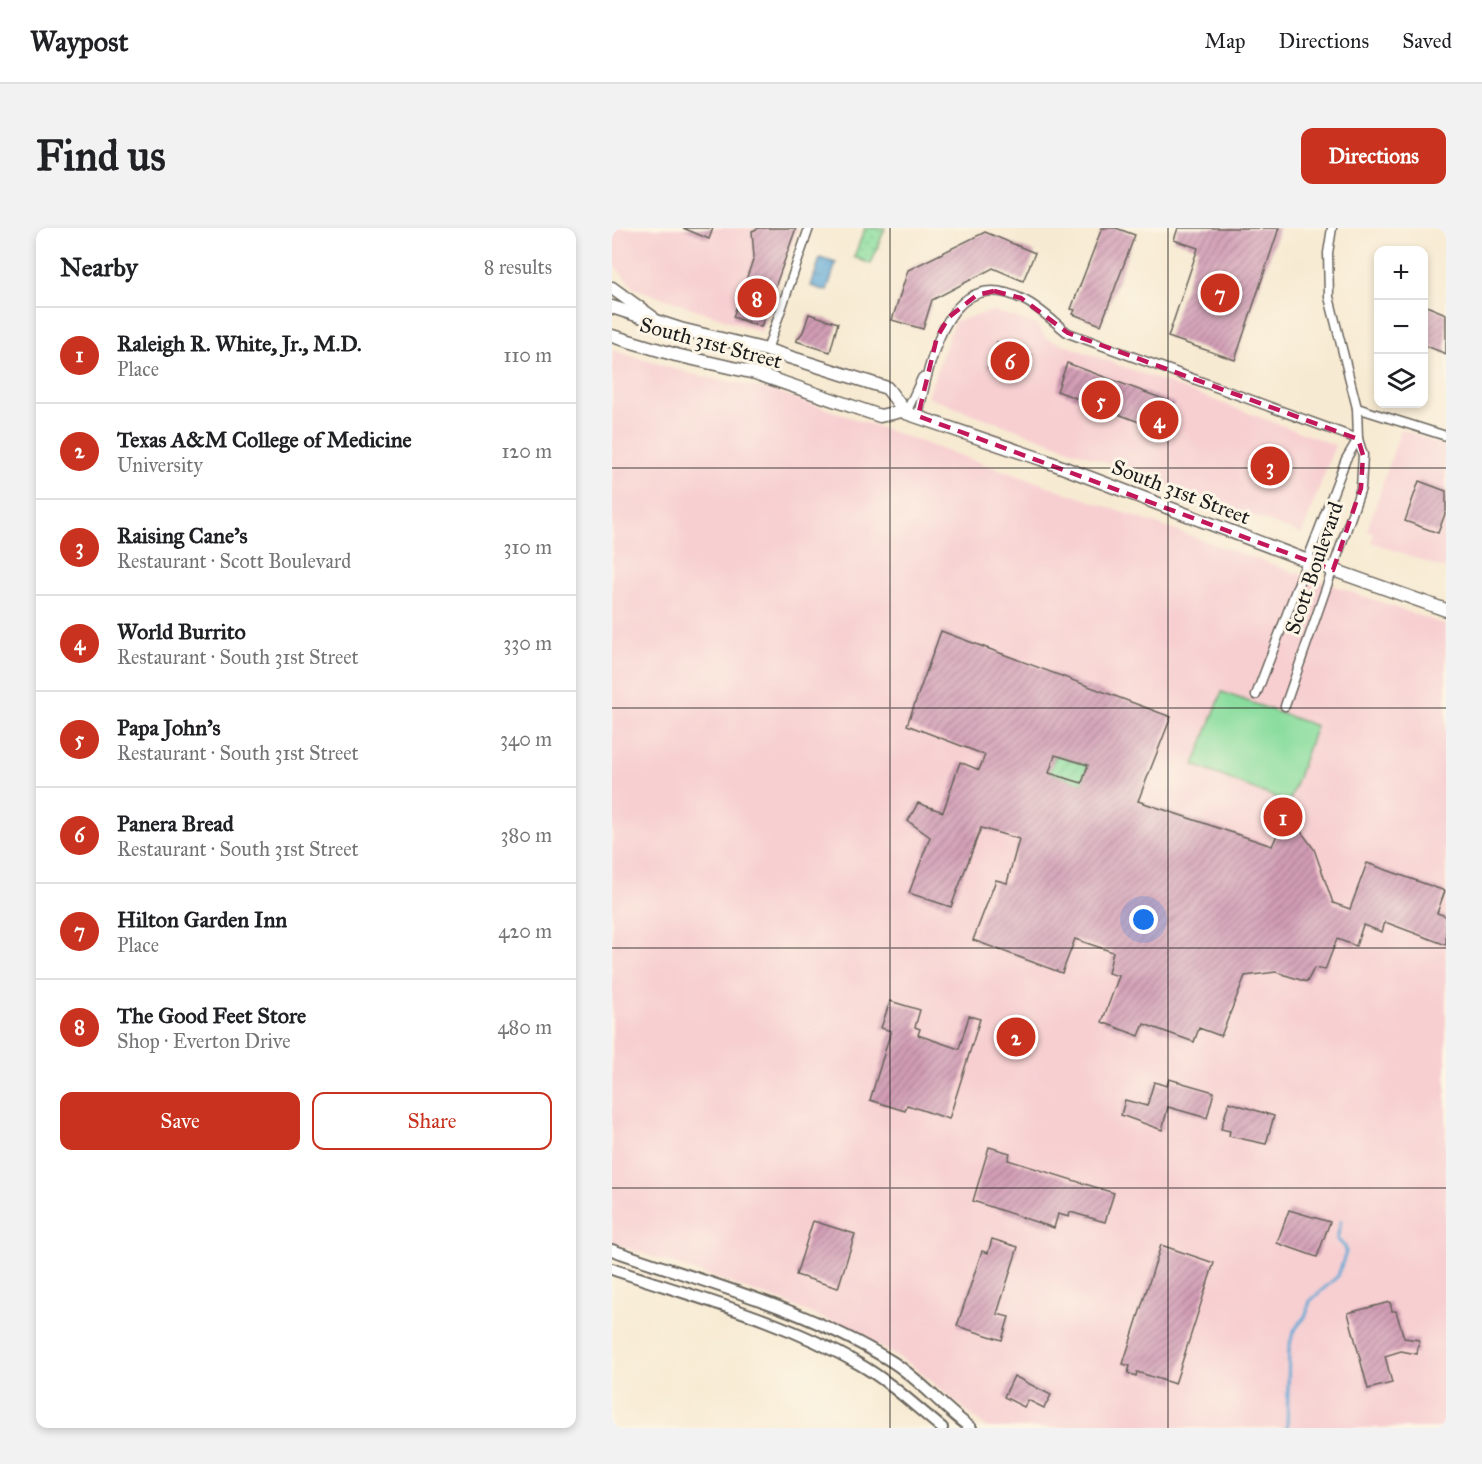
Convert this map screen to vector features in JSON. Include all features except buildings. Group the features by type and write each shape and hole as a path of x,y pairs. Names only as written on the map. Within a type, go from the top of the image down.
{"main road":[{"path":"612,288 663,324"},
{"name":"South 31st Street","path":"612,307 663,324 767,350 887,388 909,413"},
{"name":"South 31st Street","path":"612,336 676,355 755,373 880,416 909,413 1041,459 1308,561 1446,610"},
{"path":"612,342 676,355"}],"street":[{"path":"767,350 809,228"},
{"name":"Scott Boulevard","path":"1285,706 1361,488 1363,454 1358,439 1357,408 1329,297 1328,253 1332,228"},
{"path":"909,413 937,337 949,316 962,303 977,295 994,291 1021,298 1034,305 1068,333 1358,439"},
{"path":"1357,408 1446,436"},
{"name":"Scott Boulevard","path":"1256,695 1346,459 1358,439"},
{"path":"612,1250 772,1304 850,1337 894,1363 971,1428"},
{"path":"612,1269 764,1321 832,1350 885,1381 942,1428"}],"highlighted area":[{"path":"994,291 1021,298 1068,333 1358,439 1363,455 1361,488 1333,570 918,416 937,337 949,317 977,295"}],"shaded area":[{"path":"612,228 798,228 761,332 634,288 612,263"},
{"path":"994,311 1036,324 1046,338 1335,445 1302,534 927,397 955,321"},
{"path":"612,350 692,374 775,391 1446,625 1446,1428 987,1428 910,1364 848,1329 784,1302 612,1243"},
{"path":"1401,429 1446,446 1446,569 1371,542 1374,534 1367,531"}],"green space":[{"path":"865,228 885,228 871,264 854,257"},
{"path":"1222,692 1316,726 1289,803 1194,765"},
{"path":"1055,755 1087,765 1085,775 1114,794 1049,773"}],"water":[{"path":"820,258 836,263 827,291 811,286"}],"waterway":[{"path":"1287,1428 1289,1349 1293,1332 1306,1315 1310,1301 1338,1276 1346,1252 1345,1247 1337,1239 1341,1221"}],"place":[{"name":"Hilton Garden Inn","path":"1220,293"},
{"name":"The Good Feet Store","path":"757,298"},
{"name":"Panera Bread","path":"1010,361"},
{"name":"Papa John's","path":"1101,400"},
{"name":"World Burrito","path":"1159,420"},
{"name":"Raising Cane's","path":"1270,466"},
{"name":"Raleigh R. White, Jr., M.D.","path":"1283,817"},
{"name":"Texas A&M College of Medicine","path":"1016,1037"}]}
